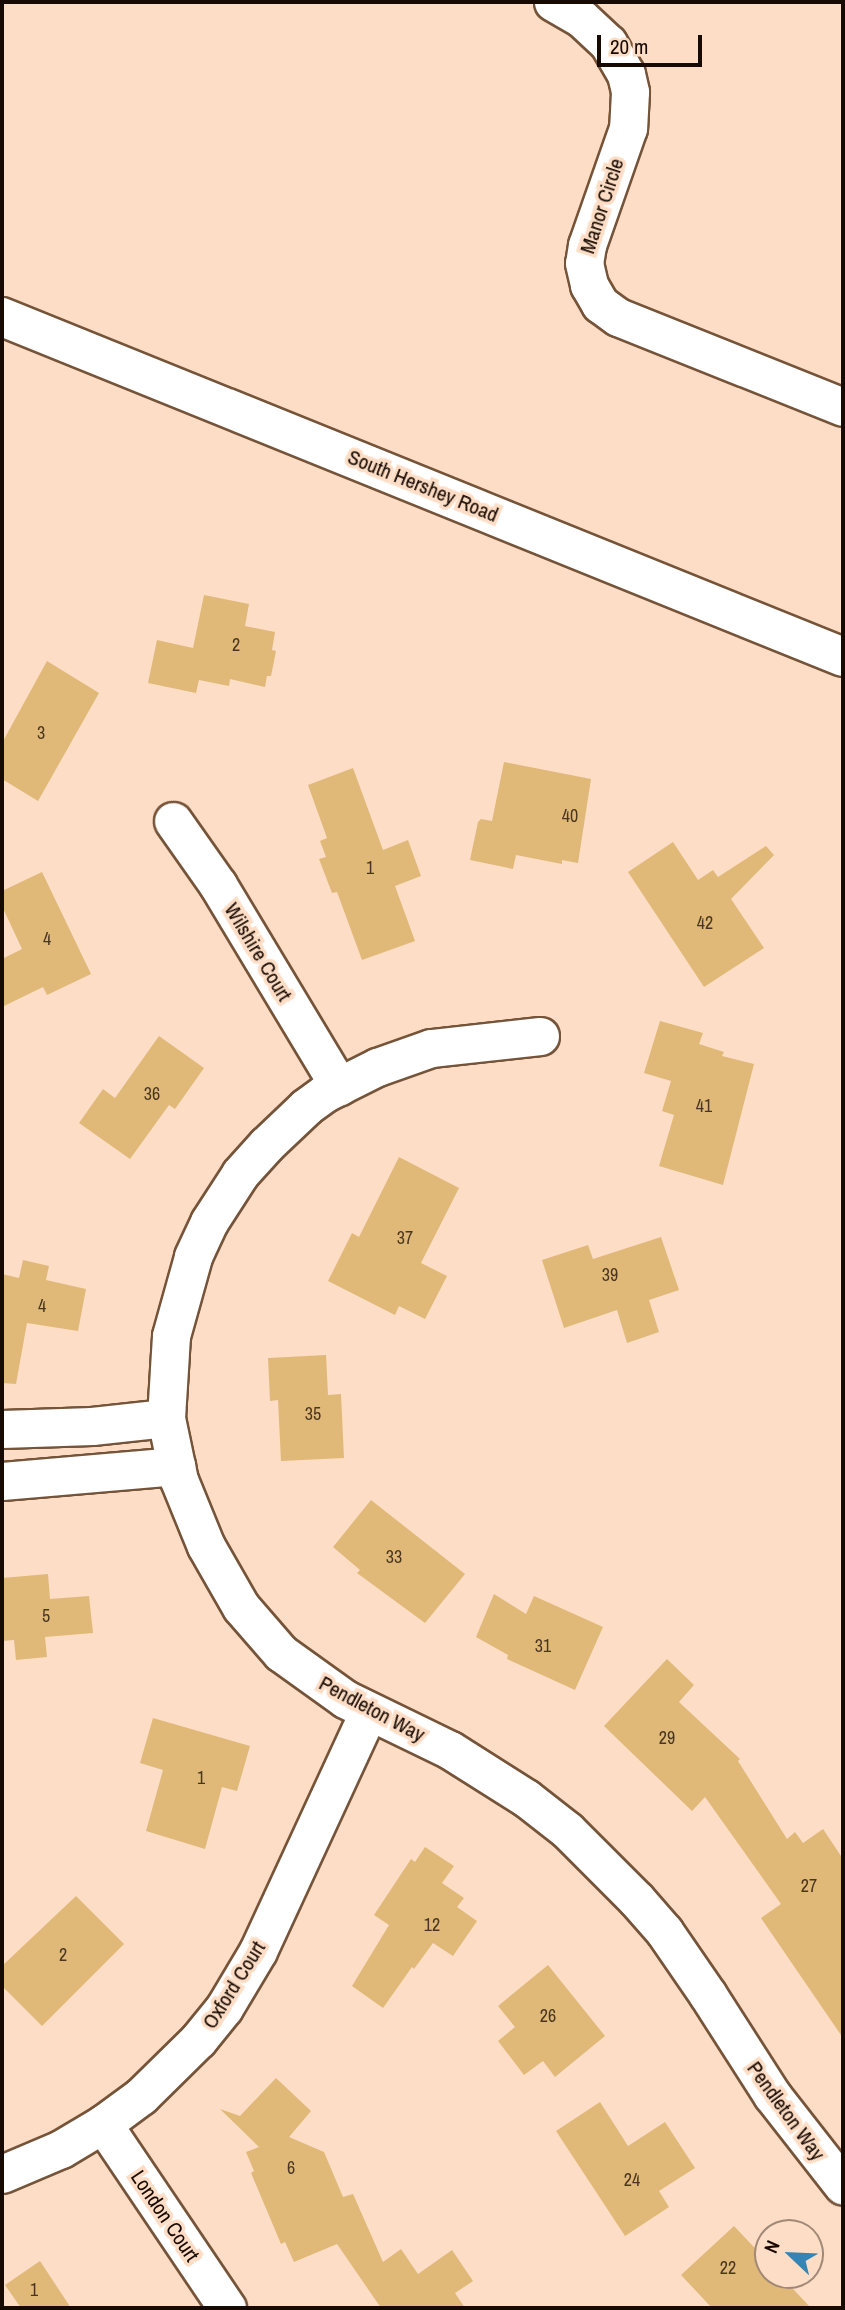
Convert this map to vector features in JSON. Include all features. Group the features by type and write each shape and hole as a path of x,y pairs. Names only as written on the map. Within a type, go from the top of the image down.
{"main road":[{"name":"South Hershey Road","path":"5,327 841,649"}],"street":[{"name":"Manor Circle","path":"552,2 581,18 608,43 626,74 629,92 628,128 586,254 589,285 600,304 618,317 843,407"},
{"name":"Wilshire Court","path":"173,821 218,885 339,1086"},
{"name":"Pendleton Way","path":"540,1036 431,1048 377,1067 306,1107 240,1174 209,1222 193,1257 171,1336 166,1418 176,1466 206,1546 242,1607 281,1653 313,1678 369,1711 450,1750 526,1798 601,1862 664,1931 772,2095 843,2186"},
{"path":"2,1429 92,1426 166,1418"},
{"path":"2,1481 176,1466"},
{"name":"Oxford Court","path":"2,2174 61,2149 103,2124 141,2096 198,2040 224,2008 258,1951 369,1711"},
{"name":"London Court","path":"103,2124 227,2308"}],"building":[{"path":"204,595 249,604 245,626 275,632 272,650 276,651 271,676 267,676 265,687 230,679 229,686 199,680 196,693 148,683 157,640 193,648"},
{"path":"47,661 99,693 38,801 2,779 2,743"},
{"path":"504,762 591,779 578,863 562,860 562,864 516,855 513,869 470,860 478,822 481,819 492,821"},
{"path":"353,768 383,850 408,840 421,876 395,886 415,941 362,960 337,892 332,893 319,859 326,857 320,841 327,838 308,785"},
{"path":"673,842 698,880 713,870 718,877 766,846 774,855 731,899 764,948 704,987 628,872"},
{"path":"42,872 91,974 47,995 43,987 2,1007 2,959 22,949 2,906 2,891"},
{"path":"660,1021 703,1033 699,1044 724,1052 722,1056 754,1064 723,1185 659,1166 674,1115 662,1111 671,1081 644,1073"},
{"path":"159,1036 204,1068 175,1109 169,1105 130,1159 79,1123 103,1089 115,1098"},
{"path":"399,1157 459,1188 421,1263 447,1276 425,1319 399,1306 395,1315 328,1281 352,1233 359,1237"},
{"path":"661,1237 679,1290 649,1300 659,1332 627,1343 617,1310 564,1328 542,1260 588,1245 593,1259"},
{"path":"23,1260 49,1266 46,1280 86,1289 78,1331 27,1323 16,1384 2,1383 2,1274 19,1278"},
{"path":"326,1355 328,1395 341,1394 344,1458 281,1461 278,1400 270,1401 268,1358"},
{"path":"371,1500 465,1574 425,1623 357,1573 360,1570 333,1547"},
{"path":"48,1574 50,1599 89,1596 93,1633 45,1637 47,1657 16,1660 14,1640 2,1641 2,1578"},
{"path":"494,1594 526,1614 534,1596 603,1627 575,1690 507,1659 508,1655 476,1637"},
{"path":"667,1659 694,1685 679,1702 740,1759 738,1761 787,1839 795,1832 803,1843 823,1829 843,1859 843,2038 761,1918 781,1904 705,1797 692,1811 604,1726"},
{"path":"153,1718 250,1746 237,1791 222,1787 205,1849 146,1831 163,1770 140,1763"},
{"path":"425,1847 454,1866 442,1883 464,1898 457,1907 477,1921 453,1956 433,1943 383,2008 352,1986 389,1925 374,1915 411,1859 415,1862"},
{"path":"76,1896 124,1944 42,2026 2,1986 2,1966"},
{"path":"548,1965 605,2036 555,2077 543,2061 524,2075 498,2041 515,2027 498,2006"},
{"path":"276,2078 311,2111 289,2137 324,2152 343,2197 353,2194 383,2262 401,2249 418,2274 452,2250 473,2281 455,2293 465,2308 381,2308 337,2244 294,2262 285,2242 281,2244 251,2173 254,2171 246,2152 259,2147 220,2109 240,2116"},
{"path":"600,2102 628,2146 665,2122 695,2168 659,2191 669,2207 625,2236 556,2131"},
{"path":"734,2226 754,2247 754,2289 793,2289 811,2308 712,2308 681,2275"},
{"path":"40,2261 71,2308 21,2308 5,2285"}]}
